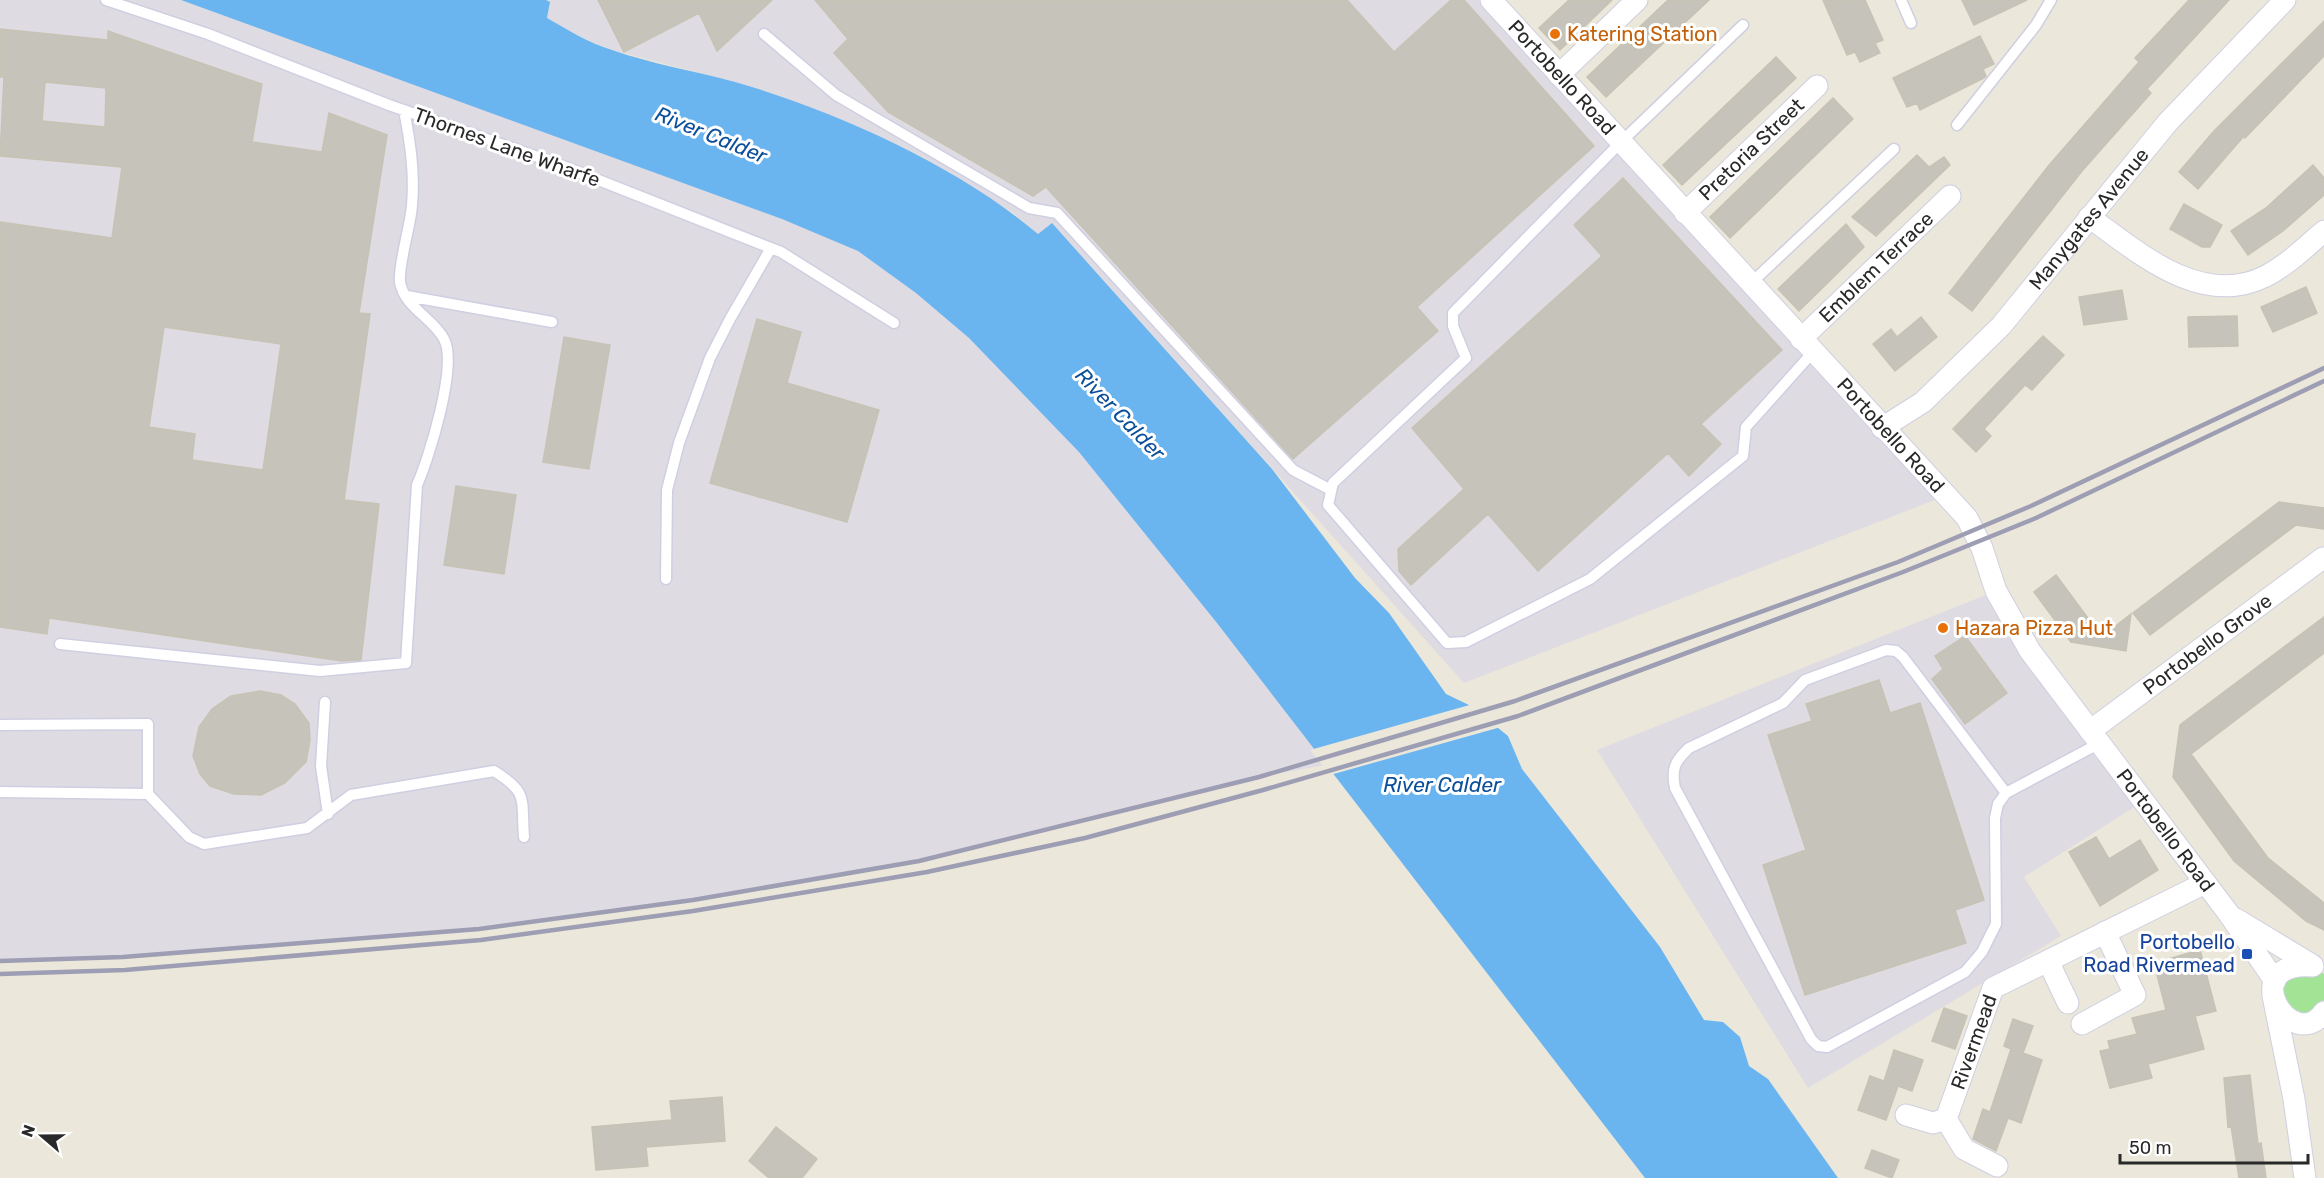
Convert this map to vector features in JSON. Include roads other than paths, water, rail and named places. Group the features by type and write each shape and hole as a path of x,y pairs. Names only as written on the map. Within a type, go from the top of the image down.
{"street":[{"path":"1559,75 1638,0"},
{"name":"Manygates Avenue","path":"1882,428 1923,402 1958,371 2001,326 2168,122 2285,0"},
{"name":"Portobello Road","path":"1494,1 1685,213 1967,518 1975,530 1996,591 2030,651 2229,914 2274,989 2277,1010 2288,1019 2319,1017"},
{"name":"Pretoria Street","path":"1685,213 1817,86"},
{"name":"Emblem Terrace","path":"1807,346 1950,195"},
{"path":"2089,217 2172,273 2222,287 2241,285 2265,276 2324,231"},
{"name":"Portobello Grove","path":"2095,737 2323,558"},
{"name":"Rivermead","path":"1946,1119 1992,988 2205,883"},
{"name":"Portobello Road","path":"2229,914 2268,941 2319,970"},
{"path":"2082,1023 2135,995 2105,932"},
{"path":"2048,961 2068,1003"},
{"name":"Portobello Road","path":"2274,989 2283,970 2295,965 2319,970"},
{"path":"2274,989 2306,1178"},
{"path":"2288,1062 2319,1017"},
{"path":"1906,1115 1933,1124 1946,1119 1964,1149 1997,1166"}],"lane":[{"name":"Thornes Lane Wharfe","path":"106,0 208,34 404,110 558,164 771,248 894,323"},
{"path":"1901,0 1911,23"},
{"path":"1958,125 2036,25 2051,0"},
{"path":"1743,25 1621,142 1453,313 1453,326 1466,358 1333,483 1328,505 1447,643 1466,642 1590,579 1743,456 1746,427 1807,346"},
{"path":"764,34 836,95 1029,208 1057,213 1293,470 1331,490"},
{"path":"60,644 320,671 406,663 417,485 426,465 449,364 445,340 407,296 400,282 412,206 413,174 404,110"},
{"path":"1750,284 1894,149"},
{"path":"666,579 667,490 679,443 710,358 771,248"},
{"path":"407,296 552,322"},
{"path":"2006,793 1903,657 1896,651 1886,650 1805,680 1783,703 1689,748 1676,760 1672,774 1675,788 1811,1039 1818,1046 1827,1047 1944,986 1965,972 1983,952 1996,924 1995,818 1998,804 2006,793 2095,737"},
{"path":"325,702 321,766 328,814"},
{"path":"0,725 148,724 148,794 189,837 204,844 307,828 351,795 494,771 516,785 521,794 524,837"},
{"path":"0,792 148,794"}],"water":[{"name":"River Calder","path":"181,0 546,0 550,2 547,18 595,44 642,59 735,82 814,108 894,143 934,164 1006,209 1038,234 1052,223 1272,469 1355,578 1389,613 1446,694 1471,706 1508,736 1522,769 1660,947 1704,1020 1723,1022 1740,1037 1749,1066 1768,1079 1838,1178 1645,1178 1217,623 1079,452 969,338 916,293 858,251 782,219"}],"railway":[{"path":"0,961 123,957 479,929 693,900 919,861 1259,777 1515,701 1898,562 2031,506 2324,368"},
{"path":"0,974 125,970 481,940 693,911 927,872 1085,838 1263,790 1518,716 1903,572 2036,518 2324,381"}],"place":[{"name":"Katering Station","path":"1555,34"},
{"name":"Hazara Pizza Hut","path":"1943,628"},
{"name":"Portobello Road Rivermead","path":"2247,954"}]}
